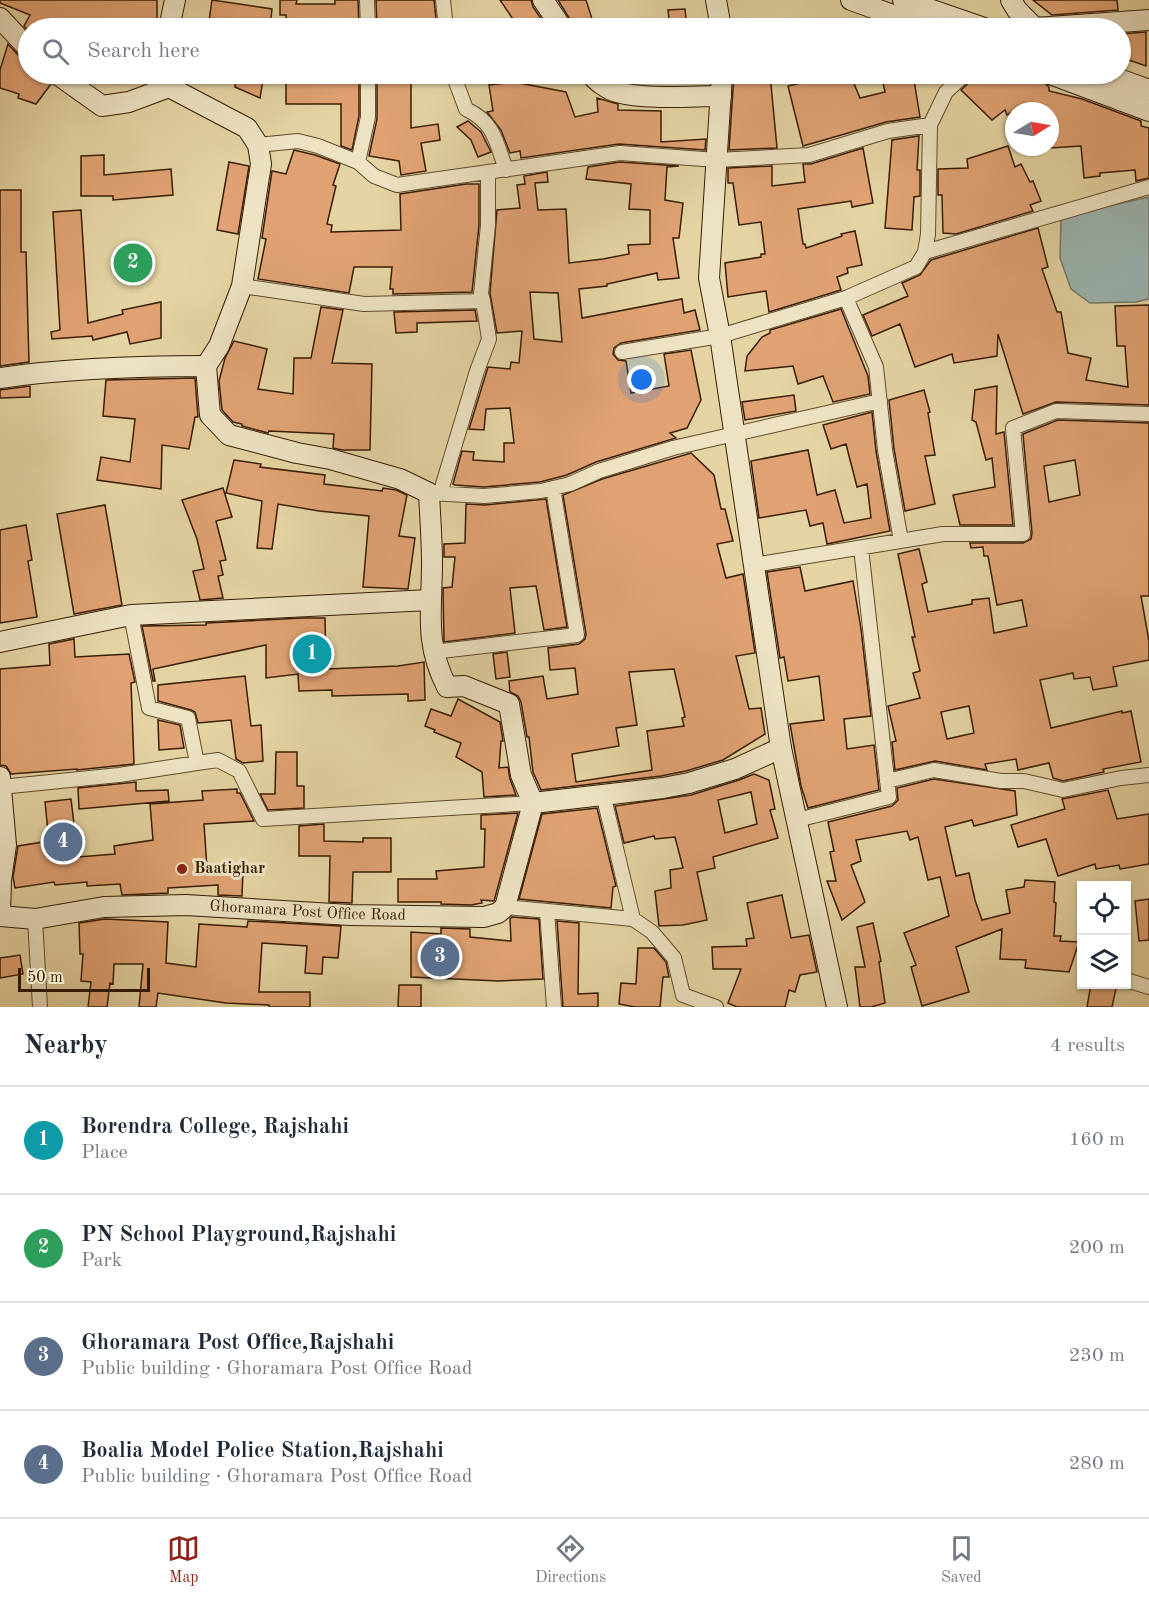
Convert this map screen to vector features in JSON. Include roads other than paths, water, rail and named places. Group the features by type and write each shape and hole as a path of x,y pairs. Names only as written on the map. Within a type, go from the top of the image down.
{"street":[{"path":"172,18 175,0"},
{"path":"368,0 368,18"},
{"path":"443,0 446,18"},
{"path":"543,0 555,18"},
{"path":"716,0 719,18"},
{"path":"851,0 901,18"},
{"path":"903,0 955,18"},
{"path":"1011,0 1025,18"},
{"path":"0,18 18,37"},
{"path":"1131,21 1149,20"},
{"path":"1131,83 1149,90"},
{"path":"71,84 102,106 129,102 162,84"},
{"path":"176,84 247,128 258,145 261,164 242,286 219,346 206,366 210,415 229,435 330,459 400,479 434,493 484,496 541,491 570,484 599,471 673,448 880,401"},
{"path":"358,162 368,117 368,84"},
{"path":"457,84 466,110 480,117 491,130 506,170"},
{"path":"601,84 615,92 665,97 721,96"},
{"path":"722,84 709,278 720,336 781,748 837,1007"},
{"path":"622,352 720,336 846,298 916,267 925,252 928,234 930,125 946,93 955,84"},
{"path":"1077,84 1149,111"},
{"path":"258,145 298,141 318,146 358,162 374,176 397,186 620,153 717,160 809,155 888,131 930,125"},
{"path":"488,172 488,225 482,294 489,339 434,493 430,600 433,652 447,687 464,686 509,704 521,775 533,803 505,907 633,919 652,932 674,958 681,1001 716,1007"},
{"path":"925,252 1149,187"},
{"path":"242,286 364,304 483,301"},
{"path":"846,298 876,367 885,450 901,541"},
{"path":"0,378 46,371 140,366 206,366"},
{"path":"754,565 943,534 1023,534 1013,428 1056,411 1149,414"},
{"path":"433,652 577,635 553,488"},
{"path":"797,820 889,797 861,548"},
{"path":"0,642 131,615 430,600"},
{"path":"131,615 149,708 188,718 197,763"},
{"path":"0,916 1,880 6,845 1,782 119,775 218,760 239,771 263,819 533,803 663,788 735,769 781,748"},
{"path":"887,781 934,770 1024,781 1063,790 1120,778 1149,776"},
{"path":"603,794 633,919"},
{"name":"Ghoramara Post Office Road","path":"0,916 35,919 104,907 186,905 350,915 484,917 498,913 505,907"},
{"path":"547,911 554,1007"},
{"path":"35,919 40,1007"},
{"path":"1131,982 1149,987"}],"water":[{"path":"1149,197 1149,299 1136,302 1090,303 1071,289 1060,258 1061,218"}],"place":[{"name":"PN School Playground,Rajshahi","path":"133,263"},
{"name":"Borendra College, Rajshahi","path":"312,654"},
{"name":"Boalia Model Police Station,Rajshahi","path":"63,842"},
{"name":"Baatighar","path":"182,869"},
{"name":"Ghoramara Post Office,Rajshahi","path":"440,957"}]}
